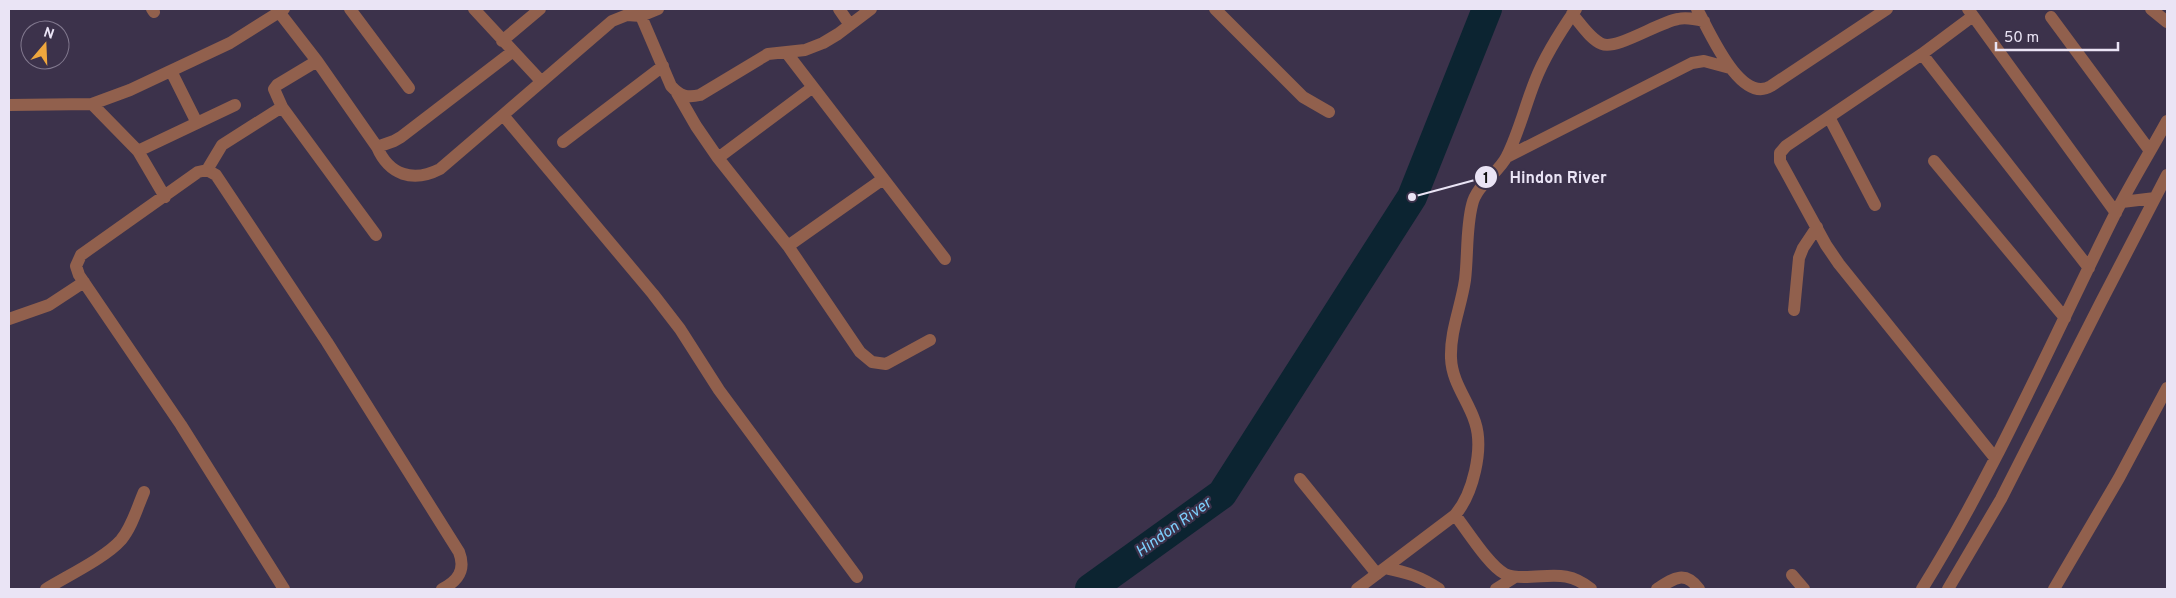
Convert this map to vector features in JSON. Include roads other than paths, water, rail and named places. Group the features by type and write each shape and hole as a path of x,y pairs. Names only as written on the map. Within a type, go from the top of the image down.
{"street":[{"path":"350,9 409,88"},
{"path":"474,9 541,82"},
{"path":"502,41 540,9"},
{"path":"9,105 92,104 130,90 230,43 281,10 377,147 382,159 396,171 407,175 427,174 440,169 599,30 625,12 641,16 658,9"},
{"path":"839,9 850,25"},
{"path":"678,93 689,98 700,95 768,54 805,50 823,43 871,9"},
{"path":"1215,9 1303,97 1329,112"},
{"path":"1697,9 1730,68 1741,81 1753,89 1760,90 1767,88 1887,9"},
{"path":"2151,9 2167,22"},
{"path":"1357,589 1455,515 1464,504 1470,490 1477,455 1477,434 1475,422 1457,386 1451,360 1452,329 1464,282 1472,203 1479,190 1507,157 1536,79 1560,32 1574,12 1596,41 1605,45 1615,44 1671,20 1685,18 1704,21"},
{"path":"1995,458 1839,264 1780,161 1780,153 1786,146 1922,54 1970,12 2119,207"},
{"path":"641,16 671,86 678,93 696,126 718,158 788,246 860,352 872,362 886,364 930,340"},
{"path":"2051,17 2150,151"},
{"path":"377,147 401,137 512,52"},
{"path":"786,52 945,259"},
{"path":"1922,54 2089,268"},
{"path":"317,60 276,86 274,94 376,235"},
{"path":"1507,157 1692,63 1704,61 1730,68"},
{"path":"563,142 662,66"},
{"path":"171,71 197,123"},
{"path":"718,158 813,87"},
{"path":"92,104 138,151 165,197"},
{"path":"138,151 235,105"},
{"path":"207,170 222,145 282,107"},
{"path":"503,115 653,294 680,330 718,390 857,577"},
{"path":"1829,117 1875,205"},
{"path":"1922,589 1948,547 1995,458 2066,318 2119,207 2167,122"},
{"path":"1934,160 2066,318"},
{"path":"284,589 181,425 79,275 76,266 81,256 198,172 207,170 216,175 327,342 459,552 463,562 461,574 453,584 442,589"},
{"path":"1948,589 2001,499 2167,176"},
{"path":"788,246 883,179"},
{"path":"2119,207 2155,198"},
{"path":"1794,310 1799,258 1802,248 1817,228"},
{"path":"9,319 49,305 84,282"},
{"path":"2054,589 2119,478 2167,388"},
{"path":"1300,479 1381,571 1416,575 1439,589"},
{"path":"46,589 102,555 120,541 128,529 144,492"},
{"path":"1455,515 1493,565 1505,574 1515,577 1568,576 1580,580 1591,589"},
{"path":"1792,574 1804,589"},
{"path":"1496,589 1515,577"},
{"path":"1658,589 1673,579 1683,577 1693,581 1699,589"},
{"path":"1569,589 1580,580"}],"waterway":[{"name":"Hindon River","path":"1090,589 1222,494 1412,197 1487,9"}],"place":[{"name":"Hindon River","path":"1412,197"}]}
